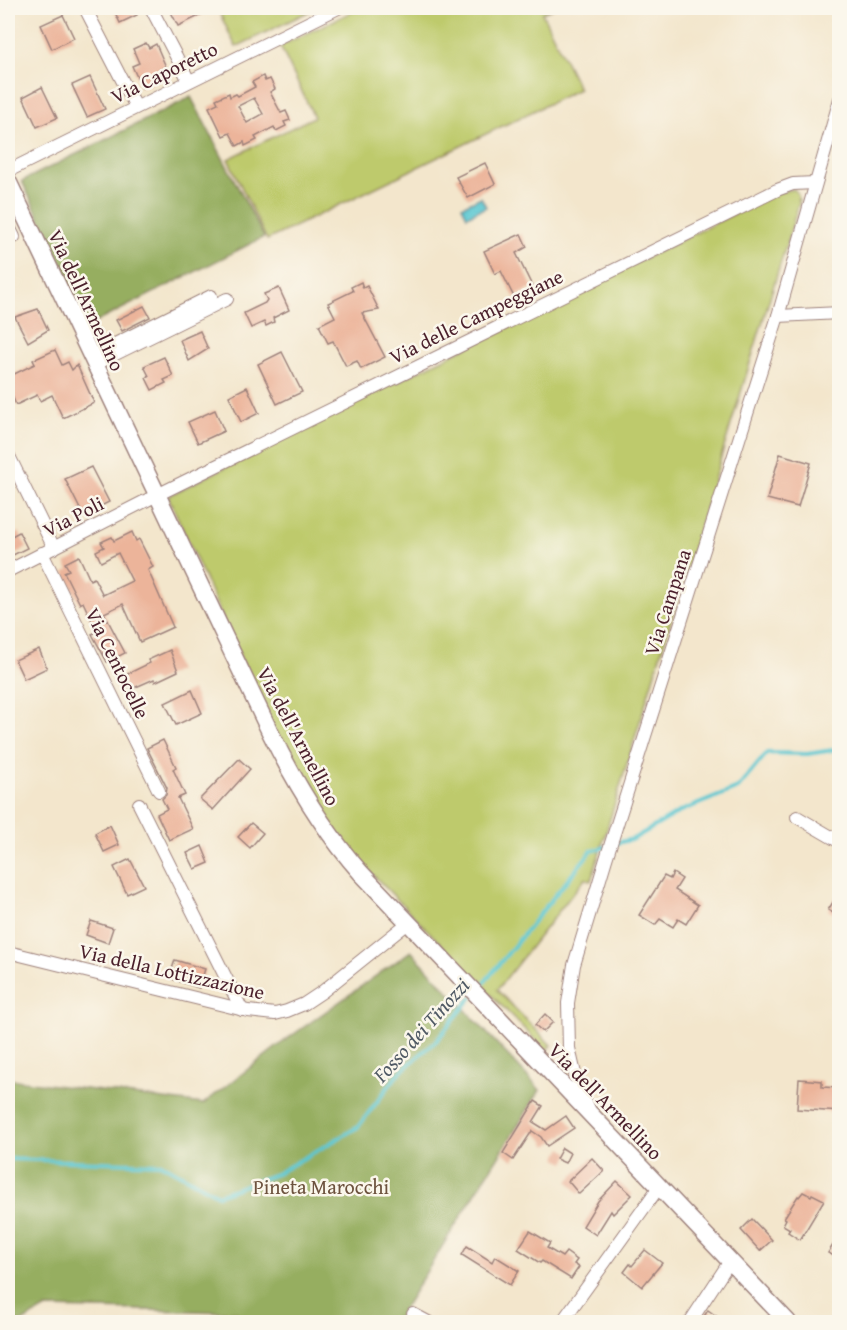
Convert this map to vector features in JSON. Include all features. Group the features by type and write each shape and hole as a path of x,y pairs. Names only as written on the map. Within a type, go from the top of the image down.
{"street":[{"path":"85,8 136,107"},
{"path":"151,8 189,81"},
{"name":"Via Caporetto","path":"8,171 338,8"},
{"name":"Via Campana","path":"593,1118 572,1066 568,1035 567,1012 574,965 778,316 815,183 835,129 840,99"},
{"name":"Via dell'Armellino","path":"8,181 270,732 310,808 342,852 730,1261 779,1319"},
{"name":"Via delle Campeggiane","path":"157,495 780,188 800,183 815,183"},
{"path":"8,225 14,237"},
{"path":"93,360 211,296"},
{"path":"93,360 227,299"},
{"path":"778,316 840,313"},
{"name":"Via Centocelle","path":"8,454 48,550 159,790"},
{"name":"Via Poli","path":"8,571 157,495"},
{"path":"140,804 242,1010"},
{"path":"796,817 840,842"},
{"name":"Via della Lottizzazione","path":"8,952 242,1010 270,1014 304,1004 408,923"},
{"path":"564,1319 659,1187"},
{"path":"690,1323 730,1261"},
{"path":"413,1314 428,1323"}],"green space":[{"path":"217,8 316,8 236,47"},
{"path":"360,8 554,8 542,13 579,89 267,240 228,159 314,117 280,46"},
{"path":"191,97 264,237 90,325 22,181"},
{"path":"794,189 798,194 799,203 591,881 585,878 497,990 551,1045 546,1051 335,836 285,758 168,496 778,192"},
{"name":"Pineta Marocchi","path":"411,951 540,1090 395,1322 241,1322 236,1312 46,1308 22,1322 8,1322 8,1079 203,1104 287,1039"}],"water":[{"path":"481,197 486,207 467,216 462,206"}],"building":[{"path":"113,8 133,8 137,15 120,23"},
{"path":"169,8 216,8 178,26"},
{"path":"63,15 74,38 52,49 41,25"},
{"path":"146,43 149,48 156,44 166,67 155,72 159,79 142,88 132,66 139,63 133,49"},
{"path":"263,76 265,81 270,79 275,89 270,92 281,113 286,111 290,120 284,122 286,126 276,131 274,127 255,137 257,140 245,146 244,142 237,146 230,133 223,136 209,107 218,103 216,99 229,93 230,97 236,94 238,96 255,87 252,82","holes":["254,98 263,114 247,123 238,106"]},
{"path":"90,77 105,109 87,117 72,85"},
{"path":"42,87 57,118 37,127 23,97"},
{"path":"485,163 495,184 468,198 456,177"},
{"path":"521,234 527,247 516,253 533,288 514,297 501,271 495,274 484,251"},
{"path":"361,282 363,288 367,286 379,310 362,313 385,357 361,369 357,361 346,366 333,341 328,343 319,325 335,317 328,303 353,291 351,287"},
{"path":"279,288 289,310 273,318 274,322 266,326 264,322 251,328 244,313 265,303 267,300 264,294"},
{"path":"144,306 150,317 122,331 116,320"},
{"path":"38,309 48,330 28,342 15,317"},
{"path":"200,331 208,349 189,361 180,340"},
{"path":"55,350 62,365 68,362 72,370 77,365 94,403 63,418 52,395 40,401 37,395 16,405 8,386 8,377 35,364 33,360"},
{"path":"282,352 302,392 277,404 258,364"},
{"path":"164,357 173,376 164,380 166,383 152,390 146,378 149,376 144,366"},
{"path":"247,387 259,413 241,422 229,396"},
{"path":"215,410 224,431 198,443 188,422"},
{"path":"780,454 811,463 798,507 767,499"},
{"path":"91,467 109,502 83,515 65,479"},
{"path":"19,532 27,548 13,555 11,551 8,553 8,538"},
{"path":"132,532 136,541 139,539 153,567 148,570 173,627 140,642 123,604 104,613 125,653 107,662 92,634 97,632 83,602 80,604 64,572 69,570 65,563 79,556 90,580 94,578 103,595 132,581 118,553 101,562 96,551 104,547 101,542 112,537 114,541"},
{"path":"39,649 47,668 24,679 15,660"},
{"path":"170,650 178,671 155,682 154,679 127,691 121,677 150,663 148,660"},
{"path":"192,690 202,713 176,725 165,703"},
{"path":"163,740 176,767 173,769 185,795 178,798 193,829 169,840 157,814 167,809 162,799 166,795 167,788 147,748"},
{"path":"239,759 250,769 213,810 200,799"},
{"path":"251,823 263,833 250,848 238,837"},
{"path":"110,825 119,845 104,852 95,833"},
{"path":"202,846 209,863 195,869 187,853"},
{"path":"130,859 144,886 127,894 114,867"},
{"path":"673,873 682,879 675,890 698,905 686,924 678,919 673,927 660,919 655,925 639,915 664,876 670,879"},
{"path":"840,891 840,917 828,910"},
{"path":"91,921 113,928 108,943 86,935"},
{"path":"175,960 205,969 199,988 169,978"},
{"path":"545,1014 553,1022 543,1032 535,1025"},
{"path":"799,1079 822,1081 822,1087 840,1088 840,1112 797,1109"},
{"path":"535,1101 543,1106 533,1122 546,1130 566,1116 574,1128 547,1146 541,1137 532,1131 513,1160 503,1153"},
{"path":"562,1148 570,1153 565,1163 556,1159"},
{"path":"592,1158 604,1171 579,1194 568,1181"},
{"path":"617,1181 632,1195 613,1214 611,1211 596,1235 583,1226 598,1201"},
{"path":"803,1192 824,1200 800,1240 788,1232 790,1229 783,1225 786,1219 784,1218"},
{"path":"752,1219 772,1240 760,1251 741,1230"},
{"path":"530,1231 550,1243 547,1248 562,1257 566,1252 577,1260 574,1264 579,1267 571,1279 518,1249"},
{"path":"840,1234 840,1259 828,1253"},
{"path":"467,1246 492,1262 495,1256 519,1271 510,1285 462,1255"},
{"path":"645,1250 662,1263 642,1287 624,1272"},
{"path":"708,1310 726,1323 700,1323"}],"waterway":[{"name":"Fosso dei Tinozzi","path":"613,844 633,839 681,811 738,788 767,753 807,754 840,749"},
{"name":"Fosso dei Tinozzi","path":"479,989 591,851 606,847"},
{"name":"Fosso dei Tinozzi","path":"8,1159 162,1164 218,1195 276,1174 358,1127 398,1074 437,1040 472,997"}]}
